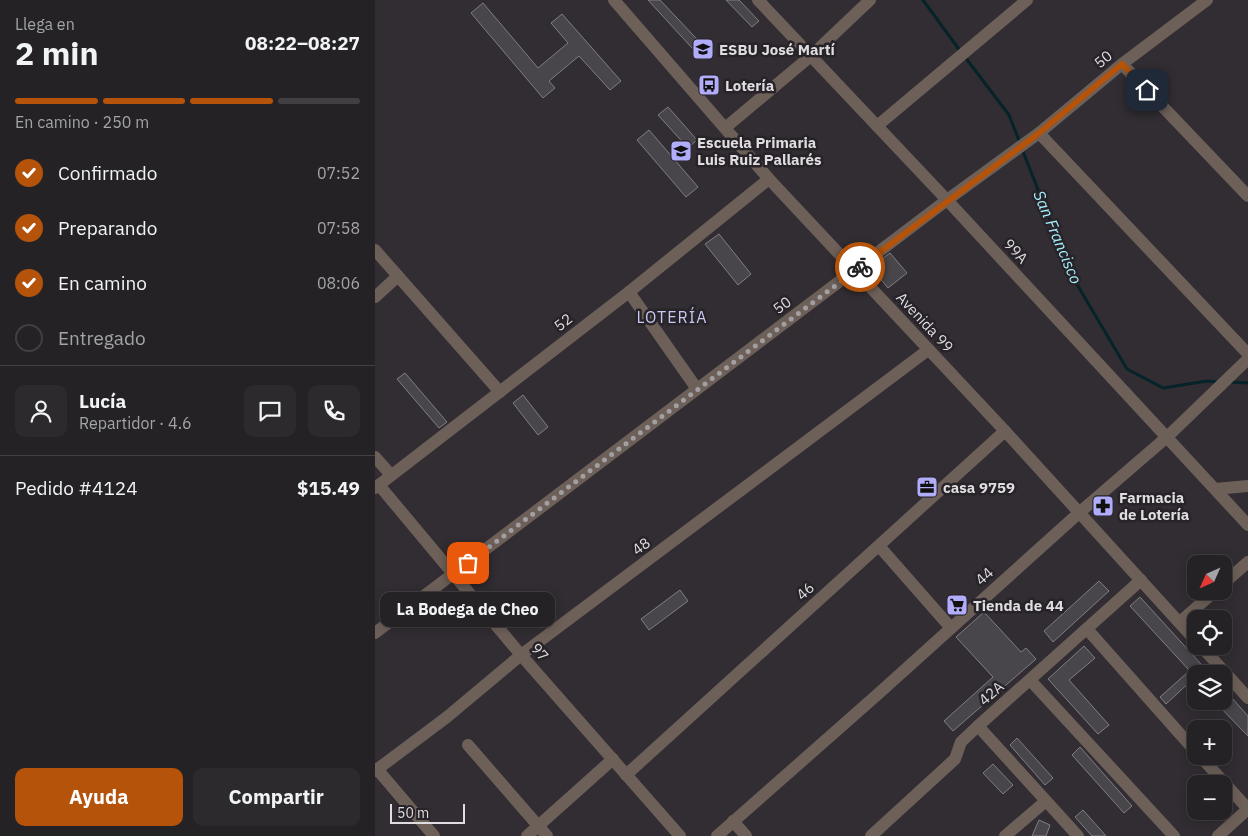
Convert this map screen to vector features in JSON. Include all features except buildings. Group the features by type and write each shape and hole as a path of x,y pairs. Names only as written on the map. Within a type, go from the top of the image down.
{"street":[{"name":"Avenida 99","path":"614,0 769,180 1005,431 1187,630"},
{"name":"99A","path":"758,0 947,200 1248,525"},
{"path":"725,128 812,56 870,0"},
{"path":"877,126 1027,0"},
{"name":"50","path":"375,633 947,200 1039,133 1122,64 1207,0"},
{"path":"1122,64 1248,196"},
{"path":"1039,133 1248,354"},
{"name":"52","path":"377,487 629,292 769,180"},
{"path":"375,250 500,392"},
{"path":"375,297 398,276"},
{"path":"629,292 697,389"},
{"name":"48","path":"376,770 447,717 521,655 928,350"},
{"name":"44","path":"717,836 1080,512 1167,437 1248,359"},
{"name":"46","path":"626,775 1005,431"},
{"path":"375,457 391,475"},
{"path":"1215,490 1248,486"},
{"name":"97","path":"377,487 680,836"},
{"path":"879,546 951,628"},
{"path":"1233,575 1248,562"},
{"name":"42A","path":"876,834 955,759 961,742 1141,580"},
{"path":"1180,622 1205,600"},
{"path":"1087,629 1187,742"},
{"path":"1209,655 1248,698"},
{"path":"1030,680 1174,836"},
{"path":"978,726 1078,836"},
{"path":"468,745 547,836"},
{"path":"527,836 613,760"},
{"path":"1209,765 1248,809 1217,836"},
{"path":"376,770 434,836"},
{"path":"1005,836 1046,801"},
{"path":"733,821 746,836"}],"waterway":[{"name":"San Francisco","path":"923,0 961,52"},
{"name":"San Francisco","path":"965,57 1009,115 1020,143"},
{"name":"San Francisco","path":"1022,149 1072,276 1127,369 1163,388 1207,381 1219,382"},
{"name":"San Francisco","path":"1230,382 1248,383"}],"way so far":[{"path":"468,563 860,267"}],"place":[{"name":"ESBU José Martí","path":"703,49"},
{"name":"Lotería","path":"709,85"},
{"name":"Escuela Primaria Luis Ruiz Pallarés","path":"681,151"},
{"name":"casa 9759","path":"927,487"},
{"name":"Farmacia de Lotería","path":"1103,506"},
{"name":"La Bodega de Cheo","path":"468,563"},
{"name":"Tienda de 44","path":"957,605"}],"district":[{"name":"LOTERÍA","path":"672,317"}],"route":[{"path":"860,267 1039,133 1122,64 1147,90"}]}
